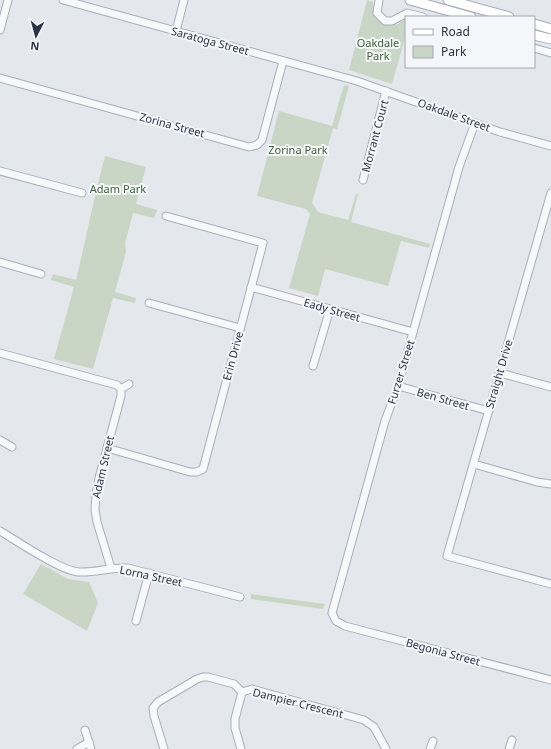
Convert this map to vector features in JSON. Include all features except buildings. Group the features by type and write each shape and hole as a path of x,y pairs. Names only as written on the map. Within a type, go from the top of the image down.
{"main road":[{"path":"410,0 467,16"},
{"path":"448,0 505,16"},
{"path":"535,24 551,29"},
{"path":"535,34 551,39"}],"street":[{"path":"0,30 8,0"},
{"name":"Saratoga Street","path":"63,0 357,81"},
{"path":"176,31 184,0"},
{"path":"379,0 377,13 385,21 392,21 407,14 418,16"},
{"path":"535,48 551,53"},
{"name":"Zorina Street","path":"0,78 249,147 257,145 262,140 283,61"},
{"name":"Oakdale Street","path":"357,81 500,132 551,146"},
{"name":"Morrant Court","path":"363,180 386,91"},
{"name":"Furzer Street","path":"336,621 332,613 385,420 398,386 459,167 475,123"},
{"path":"0,171 82,193"},
{"name":"Straight Drive","path":"551,193 448,556 551,584"},
{"name":"Erin Drive","path":"107,448 190,472 197,472 203,469 251,287 262,243 166,216"},
{"path":"0,262 41,274"},
{"name":"Eady Street","path":"251,287 413,332"},
{"path":"149,303 240,328"},
{"path":"313,366 330,309"},
{"path":"0,353 117,385 121,389 129,384"},
{"path":"500,373 551,387"},
{"name":"Ben Street","path":"398,386 489,411"},
{"name":"Adam Street","path":"111,568 97,522 95,510 98,483 121,396 121,389"},
{"path":"0,440 12,447"},
{"path":"474,464 537,482 551,484"},
{"name":"Lorna Street","path":"0,530 64,568 77,572 111,568 128,568 240,597"},
{"path":"136,621 149,574"},
{"name":"Begonia Street","path":"336,621 345,626 551,680"},
{"name":"Dampier Crescent","path":"164,749 154,716 154,708 158,702 203,677 234,684 242,692 252,689 364,720 374,727 386,749"},
{"path":"241,749 235,728 235,718 242,692"},
{"path":"77,749 90,746 85,730"},
{"path":"509,749 512,740"},
{"path":"430,749 432,741"}],"green space":[{"name":"Oakdale Park","path":"367,0 373,2 375,16 382,23 394,25 405,20 405,38 392,84 349,70"},
{"name":"Zorina Park","path":"344,85 349,86 337,129 333,128 312,203 318,212 348,220 356,194 358,194 351,222 430,244 429,248 401,241 388,286 325,269 318,296 289,288 310,214 306,209 257,196 279,111 332,126"},
{"name":"Adam Park","path":"105,156 146,167 136,204 157,210 154,218 133,213 125,243 126,252 115,292 136,298 135,303 113,298 93,369 54,359 74,287 51,280 53,274 76,280"},
{"path":"41,564 68,579 89,582 98,603 87,631 23,594"},
{"path":"251,594 325,604 323,609 251,599"}]}
